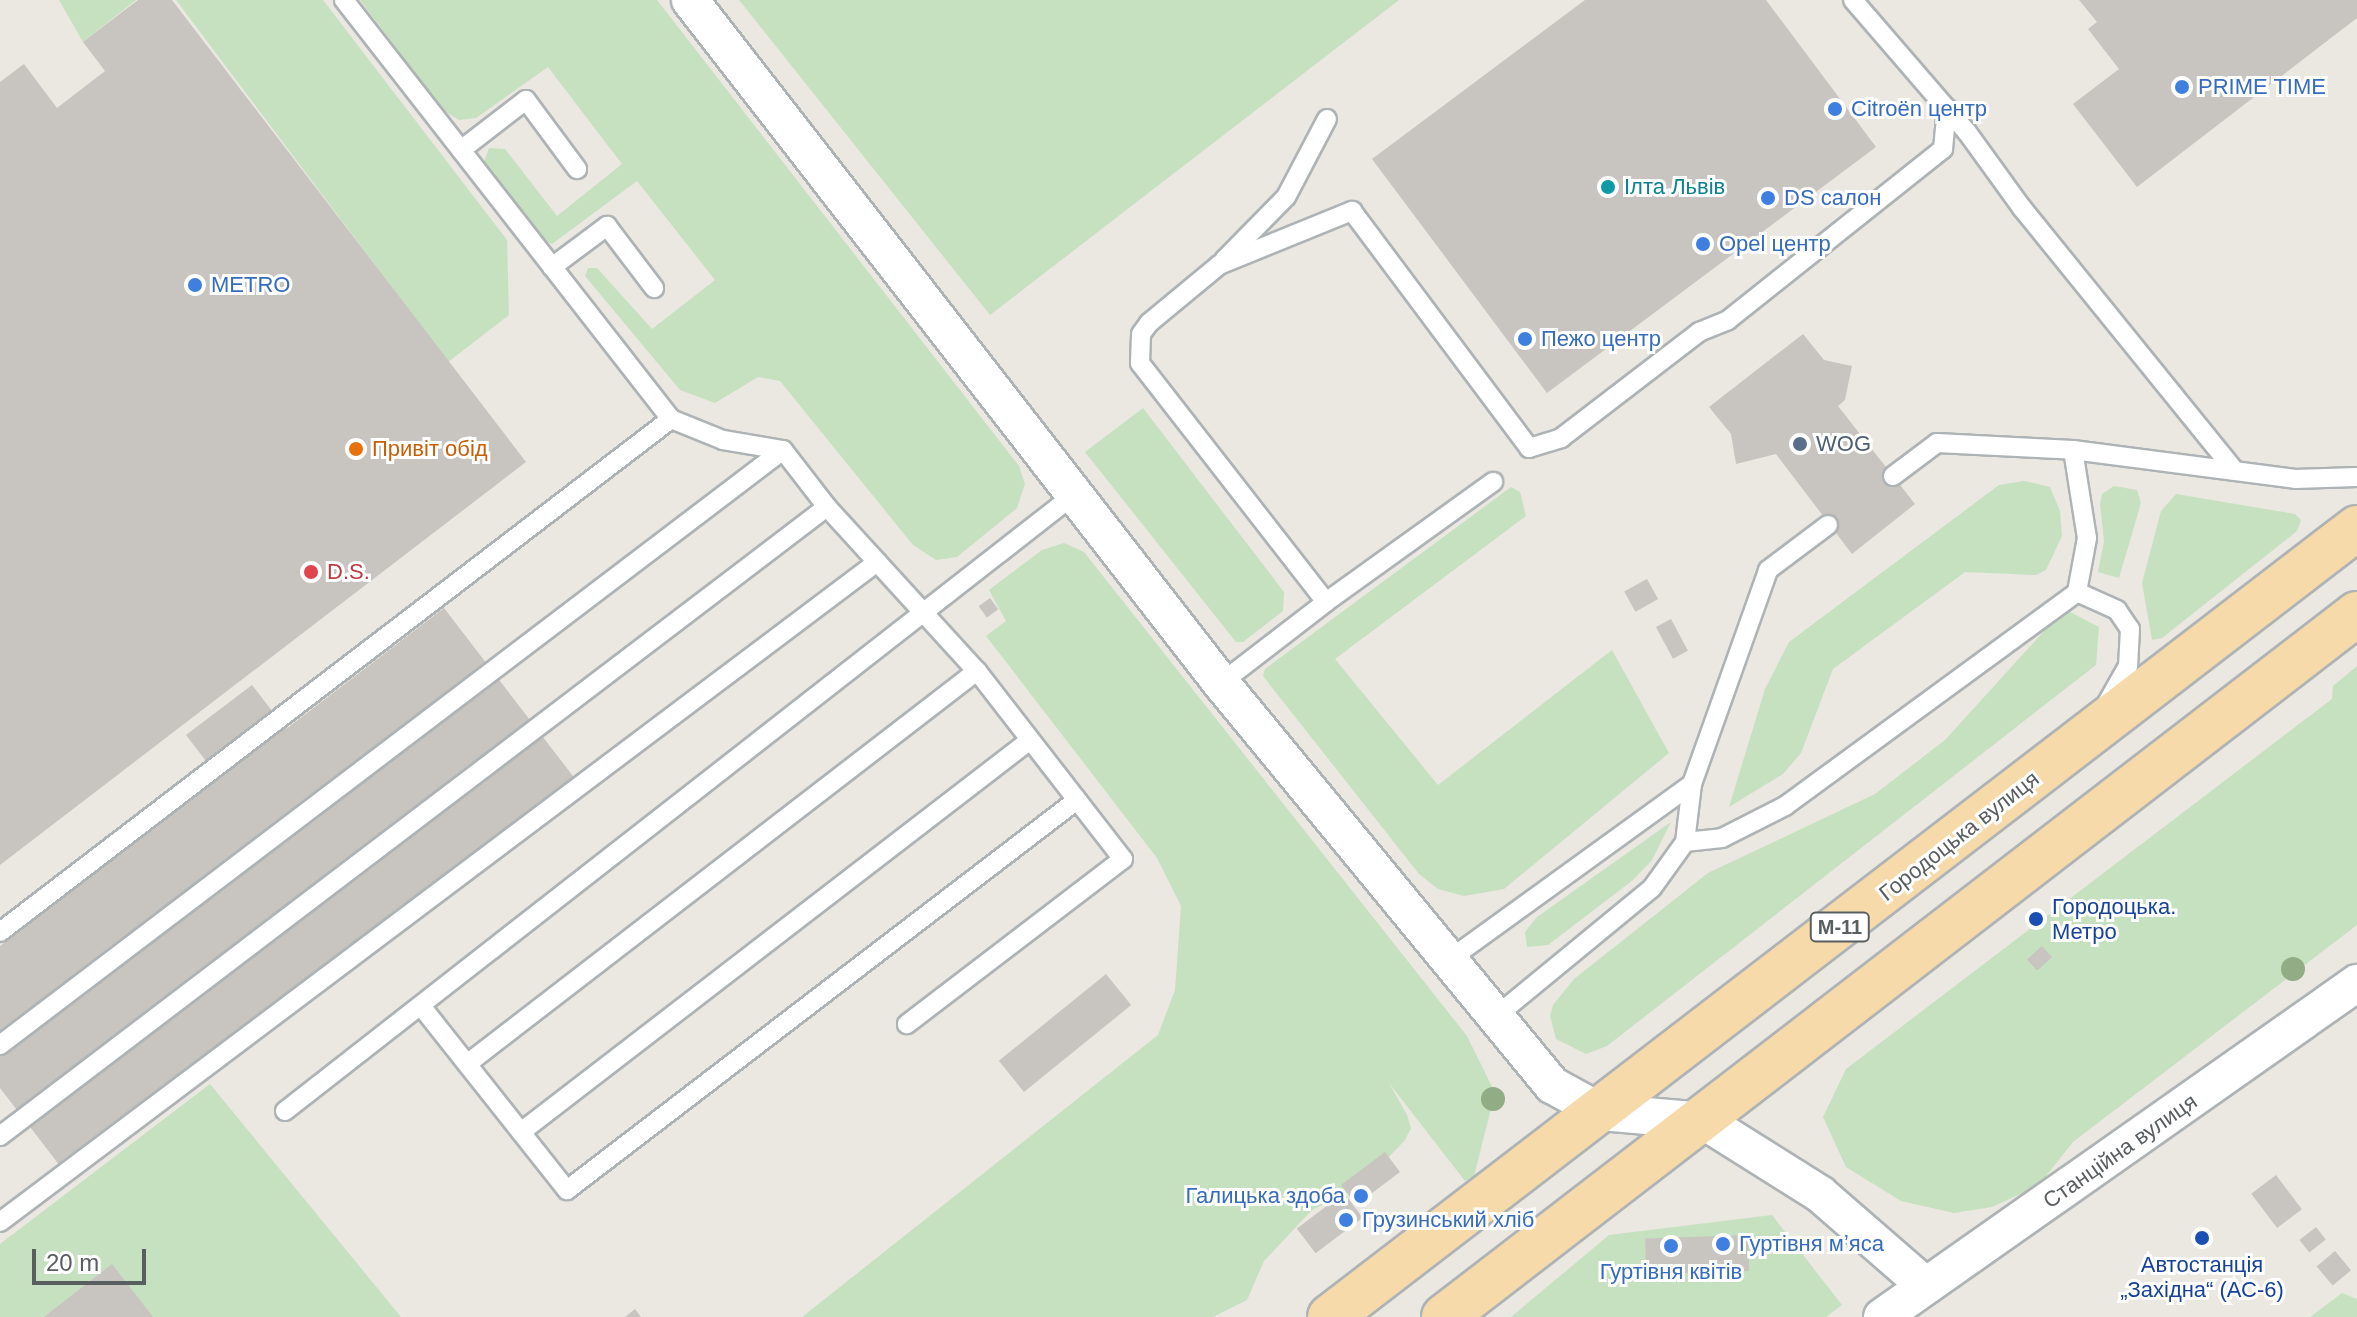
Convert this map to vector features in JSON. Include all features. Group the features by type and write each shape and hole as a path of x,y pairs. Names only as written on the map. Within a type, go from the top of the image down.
{"main road":[{"name":"Городоцька вулиця","path":"1330,1317 1601,1112 2357,528"},
{"path":"1444,1317 1704,1121 2357,614"}],"street":[{"path":"690,0 1221,683 1446,962 1552,1085 1601,1112 1704,1121 1820,1194 1926,1286"},
{"name":"Станційна вулиця","path":"1882,1317 2357,983"}],"lane":[{"path":"344,0 671,419 723,440 783,450 827,507 977,671 1123,859 907,1024"},
{"path":"1853,0 1947,108 2235,471"},
{"path":"461,150 526,100 577,169"},
{"path":"1219,265 1352,211 1529,448 1561,438 1699,332 1728,320 1943,149 1947,108"},
{"path":"1326,602 1140,363 1141,334 1149,323 1219,265 1286,197 1327,119"},
{"path":"552,267 607,226 654,288"},
{"path":"0,932 671,419"},
{"path":"1893,476 1937,443 2073,450 2295,479 2357,477"},
{"path":"0,1045 783,450"},
{"path":"1685,842 1722,838 1785,806 2077,592 2087,538 2073,450"},
{"path":"1221,683 1326,602 1493,482"},
{"path":"285,1111 1075,494"},
{"path":"0,1136 827,507"},
{"path":"1495,1017 1652,888 1685,842 1692,784 1768,570 1828,525"},
{"path":"0,1222 877,562"},
{"path":"2077,592 2117,610 2130,629 2128,666 2079,743"},
{"path":"467,1064 977,671"},
{"path":"521,1132 1030,740"},
{"path":"1446,962 1692,784"},
{"path":"421,1006 567,1190 1077,800"}],"green space":[{"path":"59,0 136,0 83,42"},
{"path":"176,0 323,0 507,240 509,315 448,362"},
{"path":"360,0 657,0 1019,466 1025,484 1017,508 957,557 936,560 913,545 780,381 758,377 715,403 680,390 585,276 588,268 597,268 652,329 715,280 637,181 552,244 541,239 484,162 489,148 505,149 557,216 622,164 548,67 476,118 459,120 444,111"},
{"path":"739,0 1399,0 990,315"},
{"path":"1143,408 1284,592 1283,611 1243,642 1236,642 1085,452"},
{"path":"2024,481 2050,487 2060,511 2062,536 2046,570 2036,575 1965,572 1833,669 1801,753 1783,774 1729,807 1765,689 1789,642 1999,485"},
{"path":"2114,486 2137,490 2141,503 2119,578 2098,572 2104,541 2100,504 2102,494"},
{"path":"1511,487 1520,492 1526,516 1335,659 1438,785 1612,650 1669,753 1504,889 1464,896 1438,889 1419,874 1263,676 1265,669"},
{"path":"2176,494 2295,514 2301,520 2297,531 2162,638 2152,640 2142,583 2161,511"},
{"path":"1064,543 1084,552 1467,1036 1495,1093 1474,1176 1465,1181 1389,1083 1411,1128 1405,1140 1362,1185 1312,1210 1264,1261 1247,1300 1213,1317 802,1317 1158,1035 1175,990 1181,906 1157,858 986,636 1006,621 989,590 1042,550"},
{"path":"2070,612 2099,627 2096,665 1607,1046 1586,1054 1556,1039 1550,1016 1553,1005 1574,979 1708,873 1875,794 1945,740 2045,630"},
{"path":"2357,666 2357,925 2073,1142 2038,1186 1992,1207 1954,1213 1901,1201 1846,1167 1823,1117 1846,1069 2332,699 2333,686"},
{"path":"1671,822 1652,860 1633,880 1548,945 1527,947 1525,932 1537,917"},
{"path":"210,1084 401,1317 0,1317 0,1244"},
{"path":"1772,1215 1842,1305 1826,1317 1511,1317 1609,1235"},
{"path":"2342,1293 2357,1299 2357,1317 2310,1317"}],"building":[{"name":"METRO","path":"138,0 172,0 526,462 0,865 0,82 24,64 57,108 105,71 83,42"},
{"name":"Ілта Львів","path":"1585,0 1766,0 1876,147 1547,393 1372,159"},
{"name":"PRIME TIME","path":"2079,0 2357,0 2357,18 2137,187 2073,104 2119,69 2088,29 2097,22"},
{"name":"WOG","path":"1803,334 1824,360 1852,366 1845,400 1838,406 1915,504 1852,554 1776,454 1736,464 1731,434 1709,407"},
{"path":"1647,579 1658,599 1635,612 1624,592"},
{"path":"990,598 998,609 987,618 979,606"},
{"path":"444,608 579,784 67,1175 0,1088 0,946 219,778 186,735 252,685 286,729"},
{"path":"1671,619 1688,651 1673,659 1656,627"},
{"path":"2042,946 2052,957 2037,971 2027,959"},
{"path":"1106,974 1131,1005 1024,1092 999,1061"},
{"path":"1385,1152 1400,1172 1356,1205 1341,1185"},
{"path":"2276,1175 2302,1209 2277,1228 2251,1194"},
{"path":"1344,1193 1363,1218 1316,1253 1297,1229"},
{"path":"2316,1227 2326,1240 2309,1253 2299,1240"},
{"path":"1748,1235 1749,1271 1646,1275 1645,1239"},
{"path":"2335,1251 2351,1270 2333,1286 2317,1266"},
{"path":"112,1264 153,1317 44,1317"},
{"path":"635,1309 641,1317 625,1317"}],"place":[{"name":"PRIME TIME","path":"2182,87"},
{"name":"Citroën центр","path":"1835,109"},
{"name":"Ілта Львів","path":"1608,187"},
{"name":"DS салон","path":"1768,198"},
{"name":"Opel центр","path":"1703,244"},
{"name":"METRO","path":"195,285"},
{"name":"Пежо центр","path":"1525,339"},
{"name":"WOG","path":"1800,444"},
{"name":"Привіт обід","path":"356,449"},
{"name":"D.S.","path":"311,572"},
{"name":"Городоцька. Метро","path":"2036,919"},
{"name":"Галицька здоба","path":"1361,1196"},
{"name":"Грузинський хліб","path":"1346,1220"},
{"name":"Автостанція „Західна“ (АС-6)","path":"2202,1238"},
{"name":"Гуртівня мʼяса","path":"1723,1244"},
{"name":"Гуртівня квітів","path":"1671,1246"}]}
